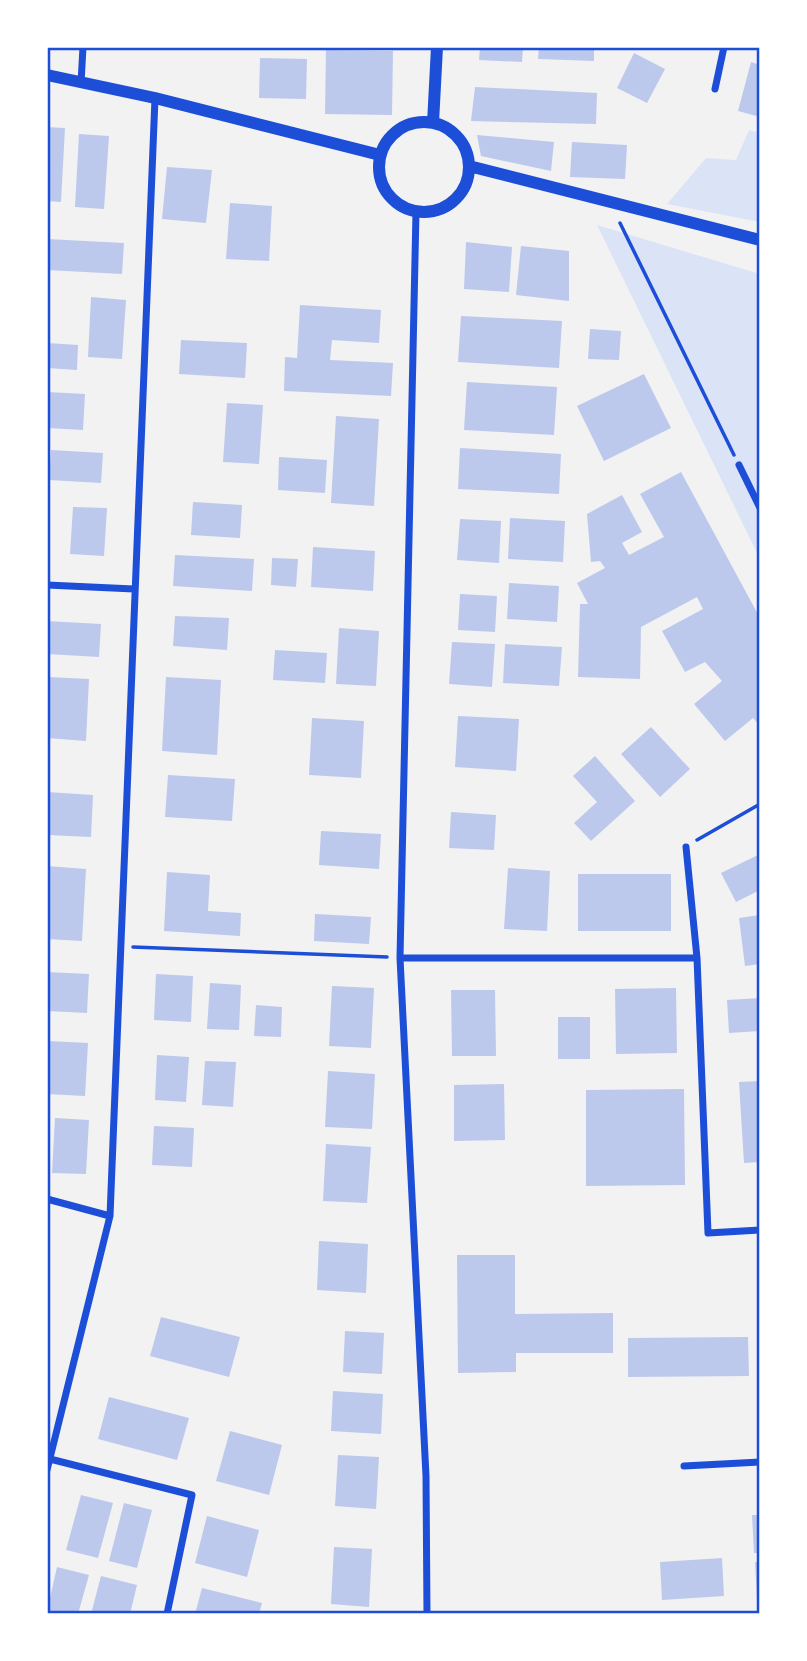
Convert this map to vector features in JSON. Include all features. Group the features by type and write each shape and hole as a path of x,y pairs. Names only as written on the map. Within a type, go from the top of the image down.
{"street":[{"path":"81,83 83,47"},
{"path":"433,123 437,47"},
{"path":"715,89 724,47"},
{"path":"47,75 155,98 380,155"},
{"path":"47,1470 110,1216 155,98"},
{"path":"419,122 433,123 447,128 458,138 466,151 468,179 454,201 442,209 416,212 390,198 382,185 378,170 380,155 394,132 419,122"},
{"path":"469,166 760,240"},
{"path":"416,212 400,958 426,1476 427,1614"},
{"path":"738,465 760,508"},
{"path":"47,585 134,589"},
{"path":"687,846 697,958 708,1233 760,1230"},
{"path":"400,958 697,958"},
{"path":"47,1199 110,1216"},
{"path":"50,1459 192,1495 167,1614"},
{"path":"684,1466 760,1462"}],"path":[{"path":"610,202 738,465"},
{"path":"687,846 760,804"},
{"path":"120,947 400,958"}],"shaded area":[{"path":"749,130 760,133 760,222 667,204 706,158 736,160"},
{"path":"597,225 760,274 760,559"}],"building":[{"path":"480,47 523,47 522,62 479,60"},
{"path":"539,47 594,47 594,61 538,59"},
{"path":"326,50 393,51 392,115 325,114"},
{"path":"634,53 665,69 647,103 617,88"},
{"path":"260,58 307,59 306,99 259,98"},
{"path":"751,62 760,65 760,117 738,111"},
{"path":"475,87 597,93 596,124 471,121"},
{"path":"47,127 65,128 61,202 47,201"},
{"path":"79,134 109,136 104,209 75,207"},
{"path":"477,135 554,142 551,171 481,156"},
{"path":"572,142 627,145 625,179 570,177"},
{"path":"167,167 212,170 206,223 162,219"},
{"path":"230,203 272,206 269,261 226,259"},
{"path":"47,239 124,243 122,274 47,270"},
{"path":"466,242 512,247 509,292 464,289"},
{"path":"521,246 569,251 569,301 516,295"},
{"path":"91,297 126,300 122,359 88,357"},
{"path":"300,305 381,310 379,343 332,340 330,360 393,363 391,396 284,391 285,357 297,358"},
{"path":"461,316 562,321 559,368 458,362"},
{"path":"590,329 621,331 619,360 588,359"},
{"path":"181,340 247,343 245,378 179,374"},
{"path":"47,343 78,345 77,370 47,368"},
{"path":"644,374 671,428 604,461 577,406"},
{"path":"467,382 557,387 554,435 464,430"},
{"path":"47,392 85,394 83,430 47,428"},
{"path":"227,403 263,405 259,464 223,462"},
{"path":"336,416 379,419 374,506 331,503"},
{"path":"460,448 561,454 559,494 458,489"},
{"path":"51,450 103,453 101,483 49,480"},
{"path":"279,457 327,460 325,493 278,490"},
{"path":"681,472 760,618 760,726 753,718 725,741 694,704 722,681 705,662 685,672 662,631 703,609 697,597 641,627 640,679 578,677 580,604 588,604 577,583 605,568 600,561 591,562 587,514 622,495 642,532 622,543 629,555 664,537 640,494"},
{"path":"193,502 242,505 240,538 191,535"},
{"path":"73,507 107,508 104,556 70,554"},
{"path":"510,518 565,521 563,562 508,559"},
{"path":"460,519 501,521 499,563 457,560"},
{"path":"313,547 375,551 373,591 311,587"},
{"path":"175,555 254,559 252,591 173,586"},
{"path":"272,558 298,559 296,587 271,585"},
{"path":"509,583 559,586 557,622 507,619"},
{"path":"460,594 497,596 495,632 458,630"},
{"path":"175,616 229,618 227,650 173,646"},
{"path":"47,621 101,624 99,657 47,654"},
{"path":"339,628 379,631 376,686 336,684"},
{"path":"452,642 495,644 492,687 449,684"},
{"path":"505,644 562,647 559,686 503,683"},
{"path":"275,650 327,653 325,683 273,680"},
{"path":"48,677 89,679 86,741 47,738"},
{"path":"166,677 221,680 217,755 162,751"},
{"path":"458,716 519,719 516,771 455,767"},
{"path":"312,718 364,721 361,778 309,775"},
{"path":"651,727 690,769 660,797 621,754"},
{"path":"595,756 635,801 591,841 574,823 597,802 573,776"},
{"path":"168,775 235,779 232,821 165,817"},
{"path":"47,792 93,795 91,837 47,835"},
{"path":"451,812 496,815 494,850 449,848"},
{"path":"321,831 381,834 379,869 319,865"},
{"path":"760,854 760,890 736,902 721,873"},
{"path":"47,866 86,869 82,941 47,939"},
{"path":"508,868 550,871 547,931 504,929"},
{"path":"167,872 210,875 208,911 241,913 240,936 164,931"},
{"path":"578,874 671,874 671,931 578,931"},
{"path":"315,914 371,917 369,944 314,941"},
{"path":"760,915 760,964 745,966 739,918"},
{"path":"47,972 89,974 87,1013 47,1011"},
{"path":"156,974 193,976 191,1022 154,1020"},
{"path":"210,983 241,985 239,1030 207,1029"},
{"path":"332,986 374,988 371,1048 329,1046"},
{"path":"676,988 677,1053 616,1054 615,989"},
{"path":"451,990 495,990 496,1056 452,1056"},
{"path":"760,998 760,1031 729,1033 727,1000"},
{"path":"256,1005 282,1007 281,1037 254,1036"},
{"path":"558,1017 590,1017 590,1059 558,1059"},
{"path":"49,1041 88,1043 85,1096 47,1094"},
{"path":"157,1055 189,1057 186,1102 155,1100"},
{"path":"205,1061 236,1062 233,1107 202,1105"},
{"path":"328,1071 375,1074 372,1129 325,1127"},
{"path":"760,1081 760,1162 744,1163 739,1082"},
{"path":"504,1084 505,1140 454,1141 454,1085"},
{"path":"684,1089 685,1185 586,1186 586,1090"},
{"path":"55,1118 89,1120 86,1174 52,1173"},
{"path":"154,1126 194,1128 192,1167 152,1165"},
{"path":"326,1144 371,1147 367,1203 323,1201"},
{"path":"319,1241 368,1244 366,1293 317,1290"},
{"path":"457,1255 515,1255 515,1314 613,1313 613,1353 516,1353 516,1372 458,1373"},
{"path":"161,1317 240,1337 229,1377 150,1356"},
{"path":"345,1331 384,1333 382,1374 343,1372"},
{"path":"748,1337 749,1376 628,1377 628,1338"},
{"path":"333,1391 383,1394 381,1434 331,1431"},
{"path":"109,1397 189,1418 177,1460 98,1439"},
{"path":"230,1431 282,1445 269,1495 216,1481"},
{"path":"338,1455 379,1457 376,1509 335,1506"},
{"path":"81,1495 113,1503 98,1558 66,1550"},
{"path":"124,1503 152,1510 137,1568 109,1561"},
{"path":"752,1515 760,1515 760,1553 754,1553"},
{"path":"207,1516 259,1530 247,1577 195,1563"},
{"path":"334,1547 372,1549 369,1607 331,1604"},
{"path":"722,1558 724,1596 662,1600 660,1562"},
{"path":"755,1562 760,1562 760,1599 757,1600"},
{"path":"57,1567 89,1575 78,1614 47,1611"},
{"path":"101,1576 137,1585 130,1614 91,1614"},
{"path":"202,1588 262,1603 259,1614 195,1614"}]}
